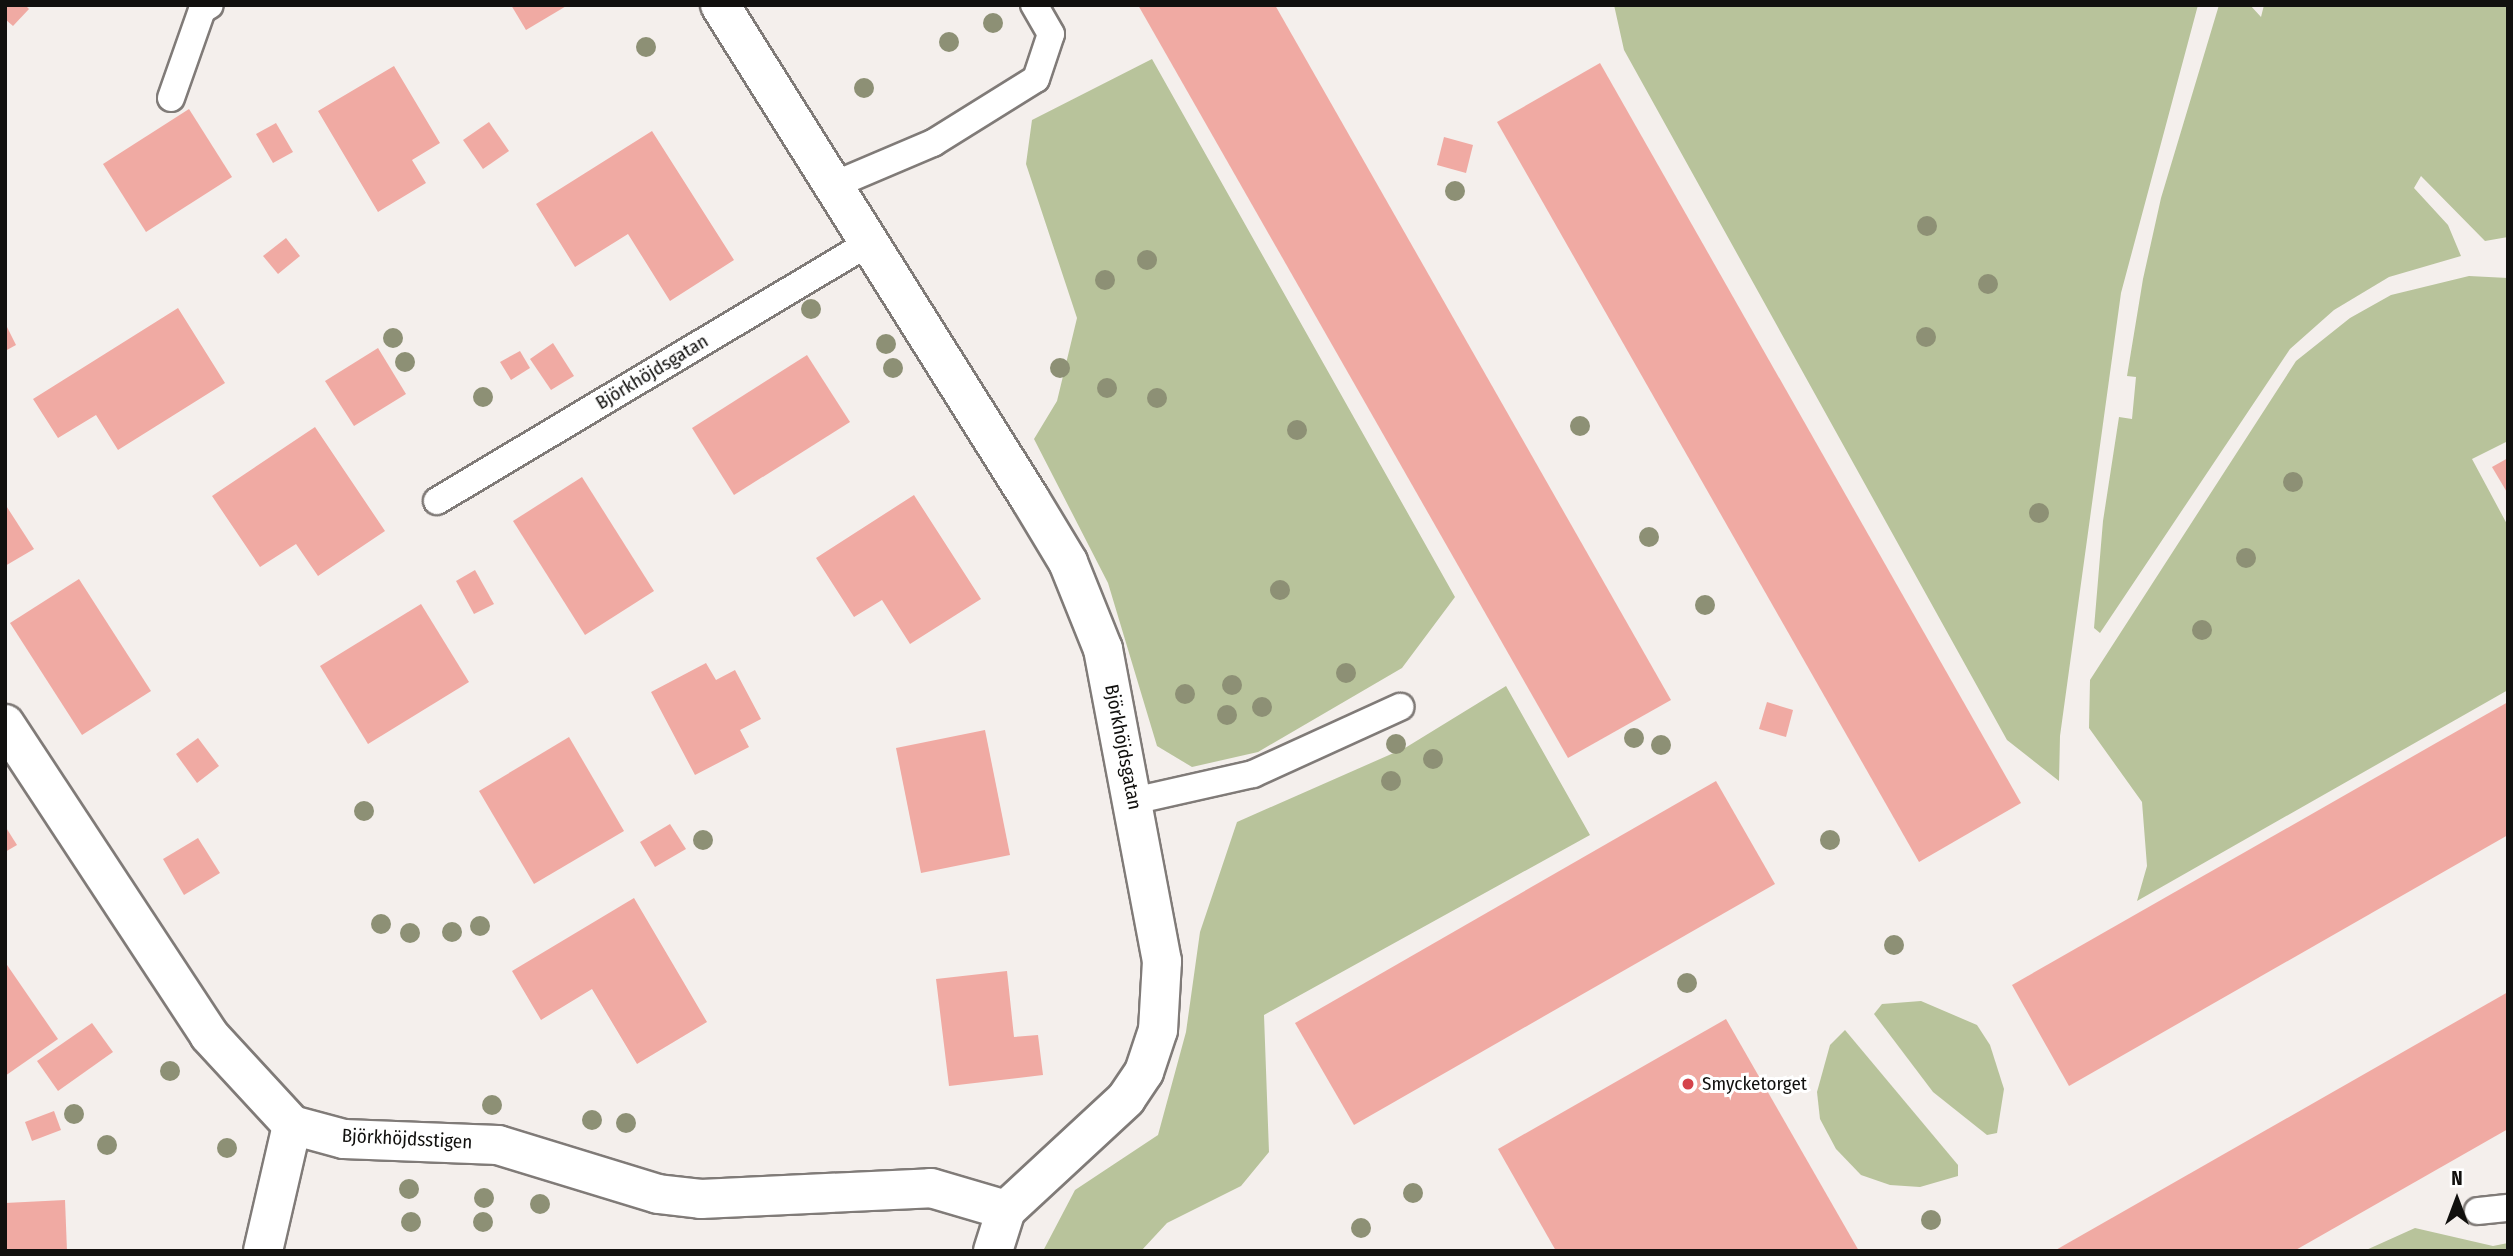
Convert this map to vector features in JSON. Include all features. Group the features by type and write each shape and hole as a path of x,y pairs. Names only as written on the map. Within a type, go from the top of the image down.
{"street":[{"name":"Björkhöjdsgatan","path":"720,5 1068,562 1103,649 1162,961 1158,1030 1144,1072 1126,1099 1006,1210 993,1251"},
{"path":"5,724 209,1035 292,1125 263,1251"},
{"name":"Björkhöjdsstigen","path":"292,1125 344,1139 498,1145 658,1194 701,1199 930,1188 1006,1210"}],"lane":[{"path":"171,98 202,10 210,5"},
{"path":"834,185 933,143 1036,79 1051,34 1034,5"},
{"name":"Björkhöjdsgatan","path":"437,500 867,244"},
{"path":"1133,801 1252,774 1400,707"},
{"path":"2478,1211 2508,1208"}],"green space":[{"path":"1614,5 2198,5 2121,293 2060,736 2059,781 2007,740 1624,50"},
{"path":"2219,5 2250,5 2261,17 2264,5 2508,5 2508,237 2485,241 2421,176 2414,188 2448,225 2461,256 2389,277 2334,310 2290,349 2100,633 2094,628 2103,521 2119,417 2132,419 2136,377 2127,376 2143,279 2161,198"},
{"path":"1152,59 1455,597 1402,668 1258,752 1192,767 1157,746 1108,583 1034,439 1057,401 1077,318 1026,164 1032,120"},
{"path":"2469,276 2508,278 2508,441 2472,459 2508,526 2508,690 2137,901 2147,866 2142,802 2089,728 2090,680 2296,361 2350,318 2391,295"},
{"path":"1506,686 1590,835 1264,1015 1269,1152 1241,1186 1167,1223 1141,1251 1043,1251 1075,1190 1158,1135 1186,1032 1200,932 1237,822 1405,748"},
{"path":"1921,1001 1977,1025 1990,1045 2004,1089 1997,1133 1987,1135 1933,1092 1874,1014 1882,1004"},
{"path":"1845,1030 1958,1165 1958,1176 1920,1187 1890,1185 1861,1175 1836,1149 1820,1119 1817,1092 1830,1045"},
{"path":"2415,1228 2493,1246 2508,1243 2508,1251 2364,1251"}],"building":[{"path":"5,5 25,5 29,9 13,26 5,19"},
{"path":"511,5 568,5 526,30"},
{"path":"1138,5 1275,5 1671,700 1568,758"},
{"path":"1600,63 2021,803 1919,862 1497,122"},
{"path":"394,66 440,143 412,160 426,183 378,212 318,111"},
{"path":"189,109 232,177 146,232 103,164"},
{"path":"489,122 509,151 483,169 463,140"},
{"path":"276,123 293,152 273,163 256,134"},
{"path":"652,131 734,260 670,301 628,234 575,267 536,204"},
{"path":"1444,137 1473,145 1466,173 1437,165"},
{"path":"286,238 300,256 278,274 263,256"},
{"path":"178,308 225,383 118,450 96,415 58,438 33,399"},
{"path":"5,323 16,345 5,351"},
{"path":"553,343 574,376 551,390 530,359"},
{"path":"378,348 406,394 354,426 325,381"},
{"path":"520,351 530,368 511,380 500,362"},
{"path":"807,355 850,422 734,495 692,428"},
{"path":"315,427 385,531 318,576 296,544 260,567 212,496"},
{"path":"2508,458 2508,494 2492,467"},
{"path":"582,477 654,591 585,635 513,521"},
{"path":"914,495 981,599 910,644 882,600 854,617 816,558"},
{"path":"5,504 34,549 5,566"},
{"path":"475,570 494,604 474,614 456,581"},
{"path":"79,579 151,691 82,735 10,623"},
{"path":"421,604 469,682 368,744 320,666"},
{"path":"706,663 716,680 735,670 761,719 740,730 749,747 695,775 651,692"},
{"path":"1767,702 1793,710 1786,737 1759,729"},
{"path":"2508,702 2508,835 2069,1086 2012,985"},
{"path":"985,730 1010,855 921,873 896,748"},
{"path":"569,737 624,831 534,884 479,791"},
{"path":"198,738 219,766 197,783 176,754"},
{"path":"1716,781 1775,884 1354,1125 1295,1023"},
{"path":"670,824 686,849 655,867 640,842"},
{"path":"5,826 17,845 5,852"},
{"path":"198,838 220,873 184,895 163,859"},
{"path":"634,898 707,1022 637,1064 592,989 541,1020 512,971"},
{"path":"5,962 58,1039 5,1076"},
{"path":"1007,971 1014,1037 1038,1035 1043,1075 949,1086 936,979"},
{"path":"2508,992 2508,1129 2294,1251 2054,1251"},
{"name":"Smycketorget","path":"1726,1019 1859,1251 1556,1251 1498,1149"},
{"path":"92,1023 113,1052 58,1091 37,1061"},
{"path":"54,1111 61,1130 32,1141 25,1122"},
{"path":"65,1200 67,1251 5,1251 5,1203"}],"place":[{"name":"Smycketorget","path":"1688,1084"}]}
